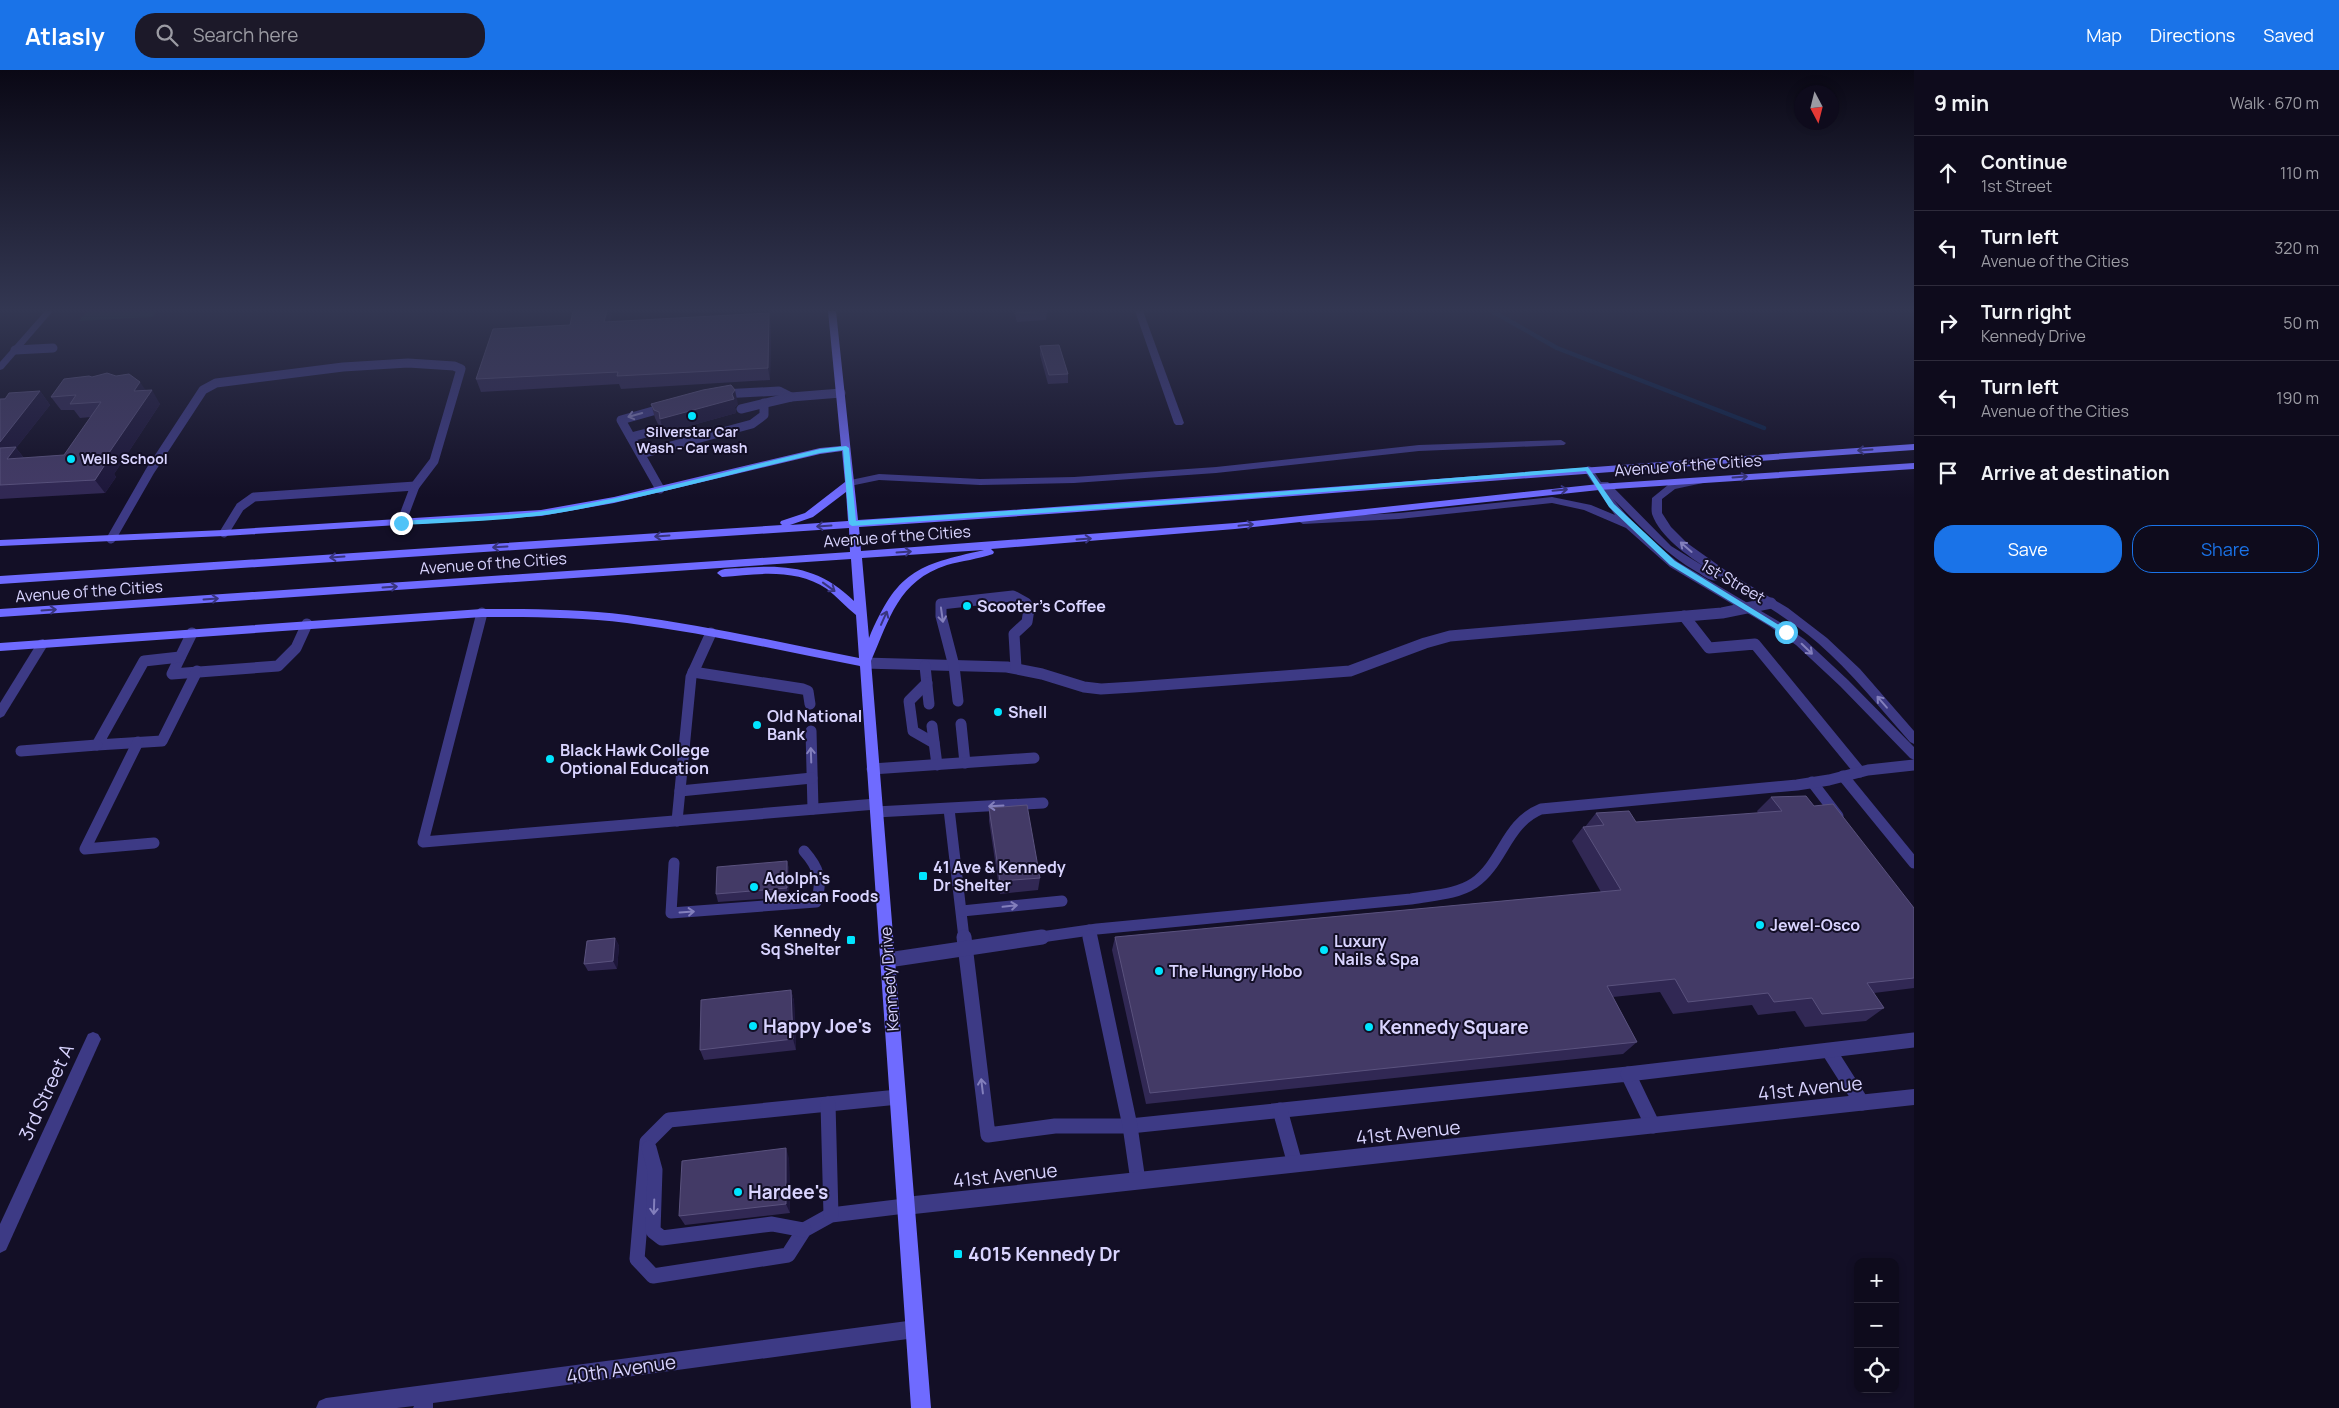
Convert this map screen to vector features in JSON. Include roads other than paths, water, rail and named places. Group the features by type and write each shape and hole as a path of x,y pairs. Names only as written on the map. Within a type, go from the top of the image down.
{"main road":[{"name":"Kennedy Drive","path":"839,373 856,555 921,1408"},
{"name":"Avenue of the Cities","path":"0,580 1187,501 1588,469 1914,447"},
{"path":"0,543 224,533 541,513 614,500 820,451 846,448"},
{"name":"Avenue of the Cities","path":"0,613 1062,540 1268,522 1602,487 1914,466"},
{"path":"759,530 788,523 809,515 830,501 850,483"},
{"path":"0,646 482,613 546,612 641,621 864,663 889,608 901,588 910,580 934,566 951,561 990,552 1062,540"},
{"path":"418,585 558,583 789,570 802,572 818,579 831,587 859,612"}],"street":[{"path":"1162,373 1179,422"},
{"path":"850,483 879,477 1009,482 1093,479 1216,470 1419,448 1560,443"},
{"path":"1588,469 1602,487 1680,558 1728,585 1771,603"},
{"path":"1709,479 1672,487 1662,492 1655,503 1658,517 1687,549 1771,603"},
{"name":"1st Street","path":"1602,487 1611,506 1651,545 1689,575 1749,608 1801,643 1914,755"},
{"path":"1268,522 1399,516 1552,500 1575,503 1612,518 1651,545"},
{"name":"1st Street","path":"1771,603 1834,651 1914,739"},
{"path":"0,713 43,644"},
{"name":"3rd Street A","path":"0,1244 93,1039"},
{"name":"41st Avenue","path":"906,1206 1914,1097"},
{"name":"40th Avenue","path":"326,1408 424,1401 915,1329"}],"lane":[{"path":"111,539 150,471 203,390 216,383 298,373"},
{"path":"401,523 415,486 434,461 462,373"},
{"path":"709,395 747,391 779,391 791,397"},
{"path":"741,409 791,397 841,393"},
{"path":"641,454 752,424 764,415 764,403"},
{"path":"660,489 620,420 670,406"},
{"path":"631,437 658,430"},
{"path":"224,533 245,500 254,497 415,486"},
{"path":"958,701 954,666 941,616 941,604 1013,596 1026,602 1029,608 1027,622 1014,634 1016,668"},
{"path":"864,663 1016,668 1065,682 1101,688 1350,671 1369,667 1424,643 1450,636 1722,613 1771,603"},
{"path":"482,613 423,842 813,809 949,809 1043,803"},
{"path":"1684,616 1709,648 1755,644 1860,772"},
{"path":"192,633 172,674 278,666 296,648 307,624"},
{"path":"677,821 691,677 710,633"},
{"path":"97,746 144,661 180,657"},
{"path":"925,666 930,704"},
{"path":"20,751 162,741 197,671"},
{"path":"693,672 808,691 810,704"},
{"path":"927,683 909,701 913,731 934,743"},
{"path":"960,724 965,763"},
{"path":"932,726 937,765"},
{"path":"810,731 813,809"},
{"path":"138,742 85,849 154,843"},
{"path":"872,769 1034,758"},
{"path":"888,960 1089,930 1411,899 1452,892 1472,885 1487,873 1513,829 1524,817 1537,809 1555,805 1584,805 1812,782 1860,772 1914,765"},
{"path":"1843,776 1914,863"},
{"path":"680,790 812,778"},
{"path":"1812,782 1832,808 1839,824"},
{"path":"949,809 988,1134 1055,1126 1130,1126 1628,1074 1914,1040"},
{"path":"674,863 671,914 816,902 822,886 816,863 804,851"},
{"path":"962,911 1062,901"},
{"path":"1089,930 1130,1126 1138,1181"},
{"path":"1829,1051 1862,1103"},
{"path":"1628,1074 1653,1126"},
{"path":"898,1097 669,1120 647,1142 637,1259 653,1276 788,1255 804,1230 831,1215 906,1206"},
{"path":"828,1104 831,1215"},
{"path":"1280,1110 1296,1164"},
{"path":"647,1142 656,1170 653,1231 656,1236 662,1238 772,1224 804,1230"}],"waterway":[{"path":"1623,373 1764,428"}],"place":[{"name":"Silverstar Car Wash - Car wash","path":"692,416"},
{"name":"Wells School","path":"71,459"},
{"name":"Scooter's Coffee","path":"967,606"},
{"name":"Shell","path":"998,712"},
{"name":"Old National Bank","path":"757,725"},
{"name":"Black Hawk College Optional Education","path":"550,759"},
{"name":"41 Ave & Kennedy Dr Shelter","path":"923,876"},
{"name":"Adolph's Mexican Foods","path":"754,887"},
{"name":"Jewel-Osco","path":"1760,925"},
{"name":"Kennedy Sq Shelter","path":"851,940"},
{"name":"Luxury Nails & Spa","path":"1324,950"},
{"name":"The Hungry Hobo","path":"1159,971"},
{"name":"Happy Joe's","path":"753,1026"},
{"name":"Kennedy Square","path":"1369,1027"},
{"name":"Hardee's","path":"738,1192"},
{"name":"4015 Kennedy Dr","path":"958,1254"}]}
